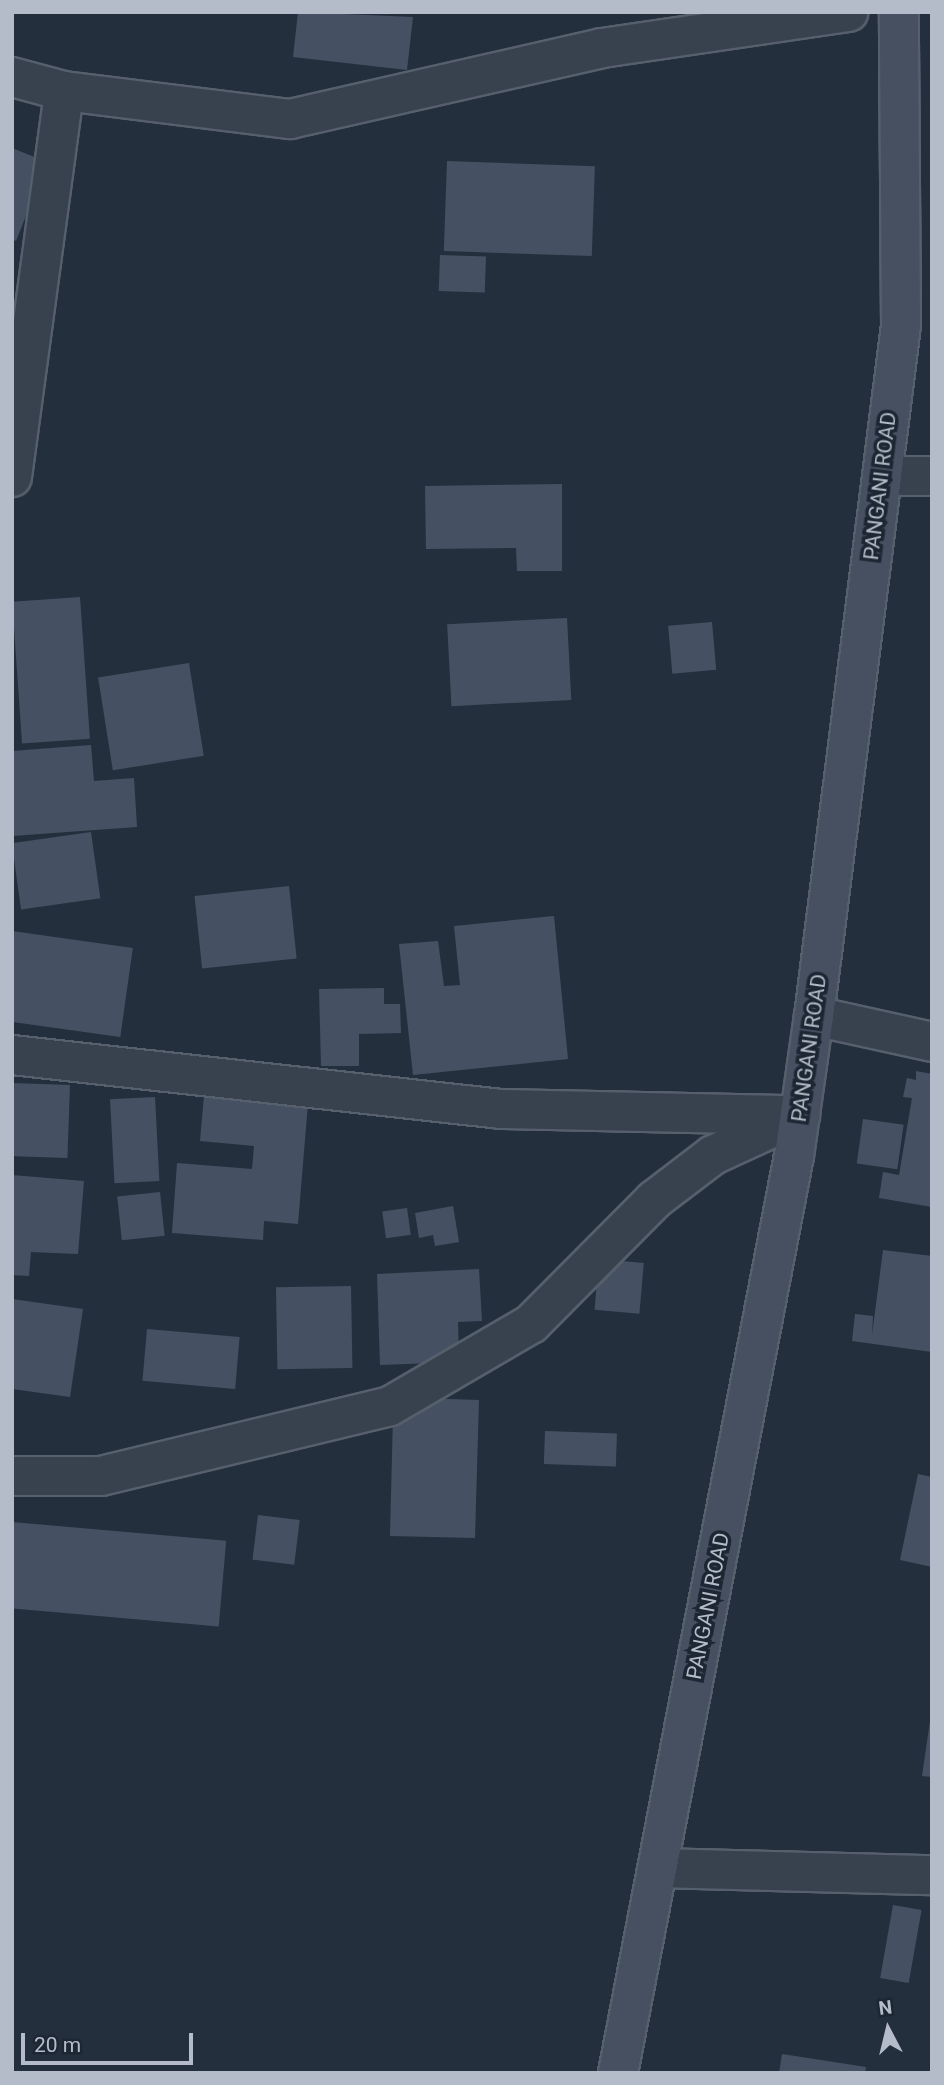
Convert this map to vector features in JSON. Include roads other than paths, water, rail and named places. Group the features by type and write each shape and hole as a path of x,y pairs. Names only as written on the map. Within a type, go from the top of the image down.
{"main road":[{"name":"PANGANI ROAD","path":"618,2073 800,1115 814,1016 901,325 899,12"}],"street":[{"path":"12,77 64,91 290,119 602,48 848,12"},
{"path":"12,477 64,91"},
{"path":"881,476 932,476"},
{"path":"814,1016 932,1042"},
{"path":"12,1055 499,1109 800,1115"},
{"path":"12,1476 101,1476 390,1406 531,1324 654,1200 713,1154 800,1115"},
{"path":"658,1868 932,1875"}]}
